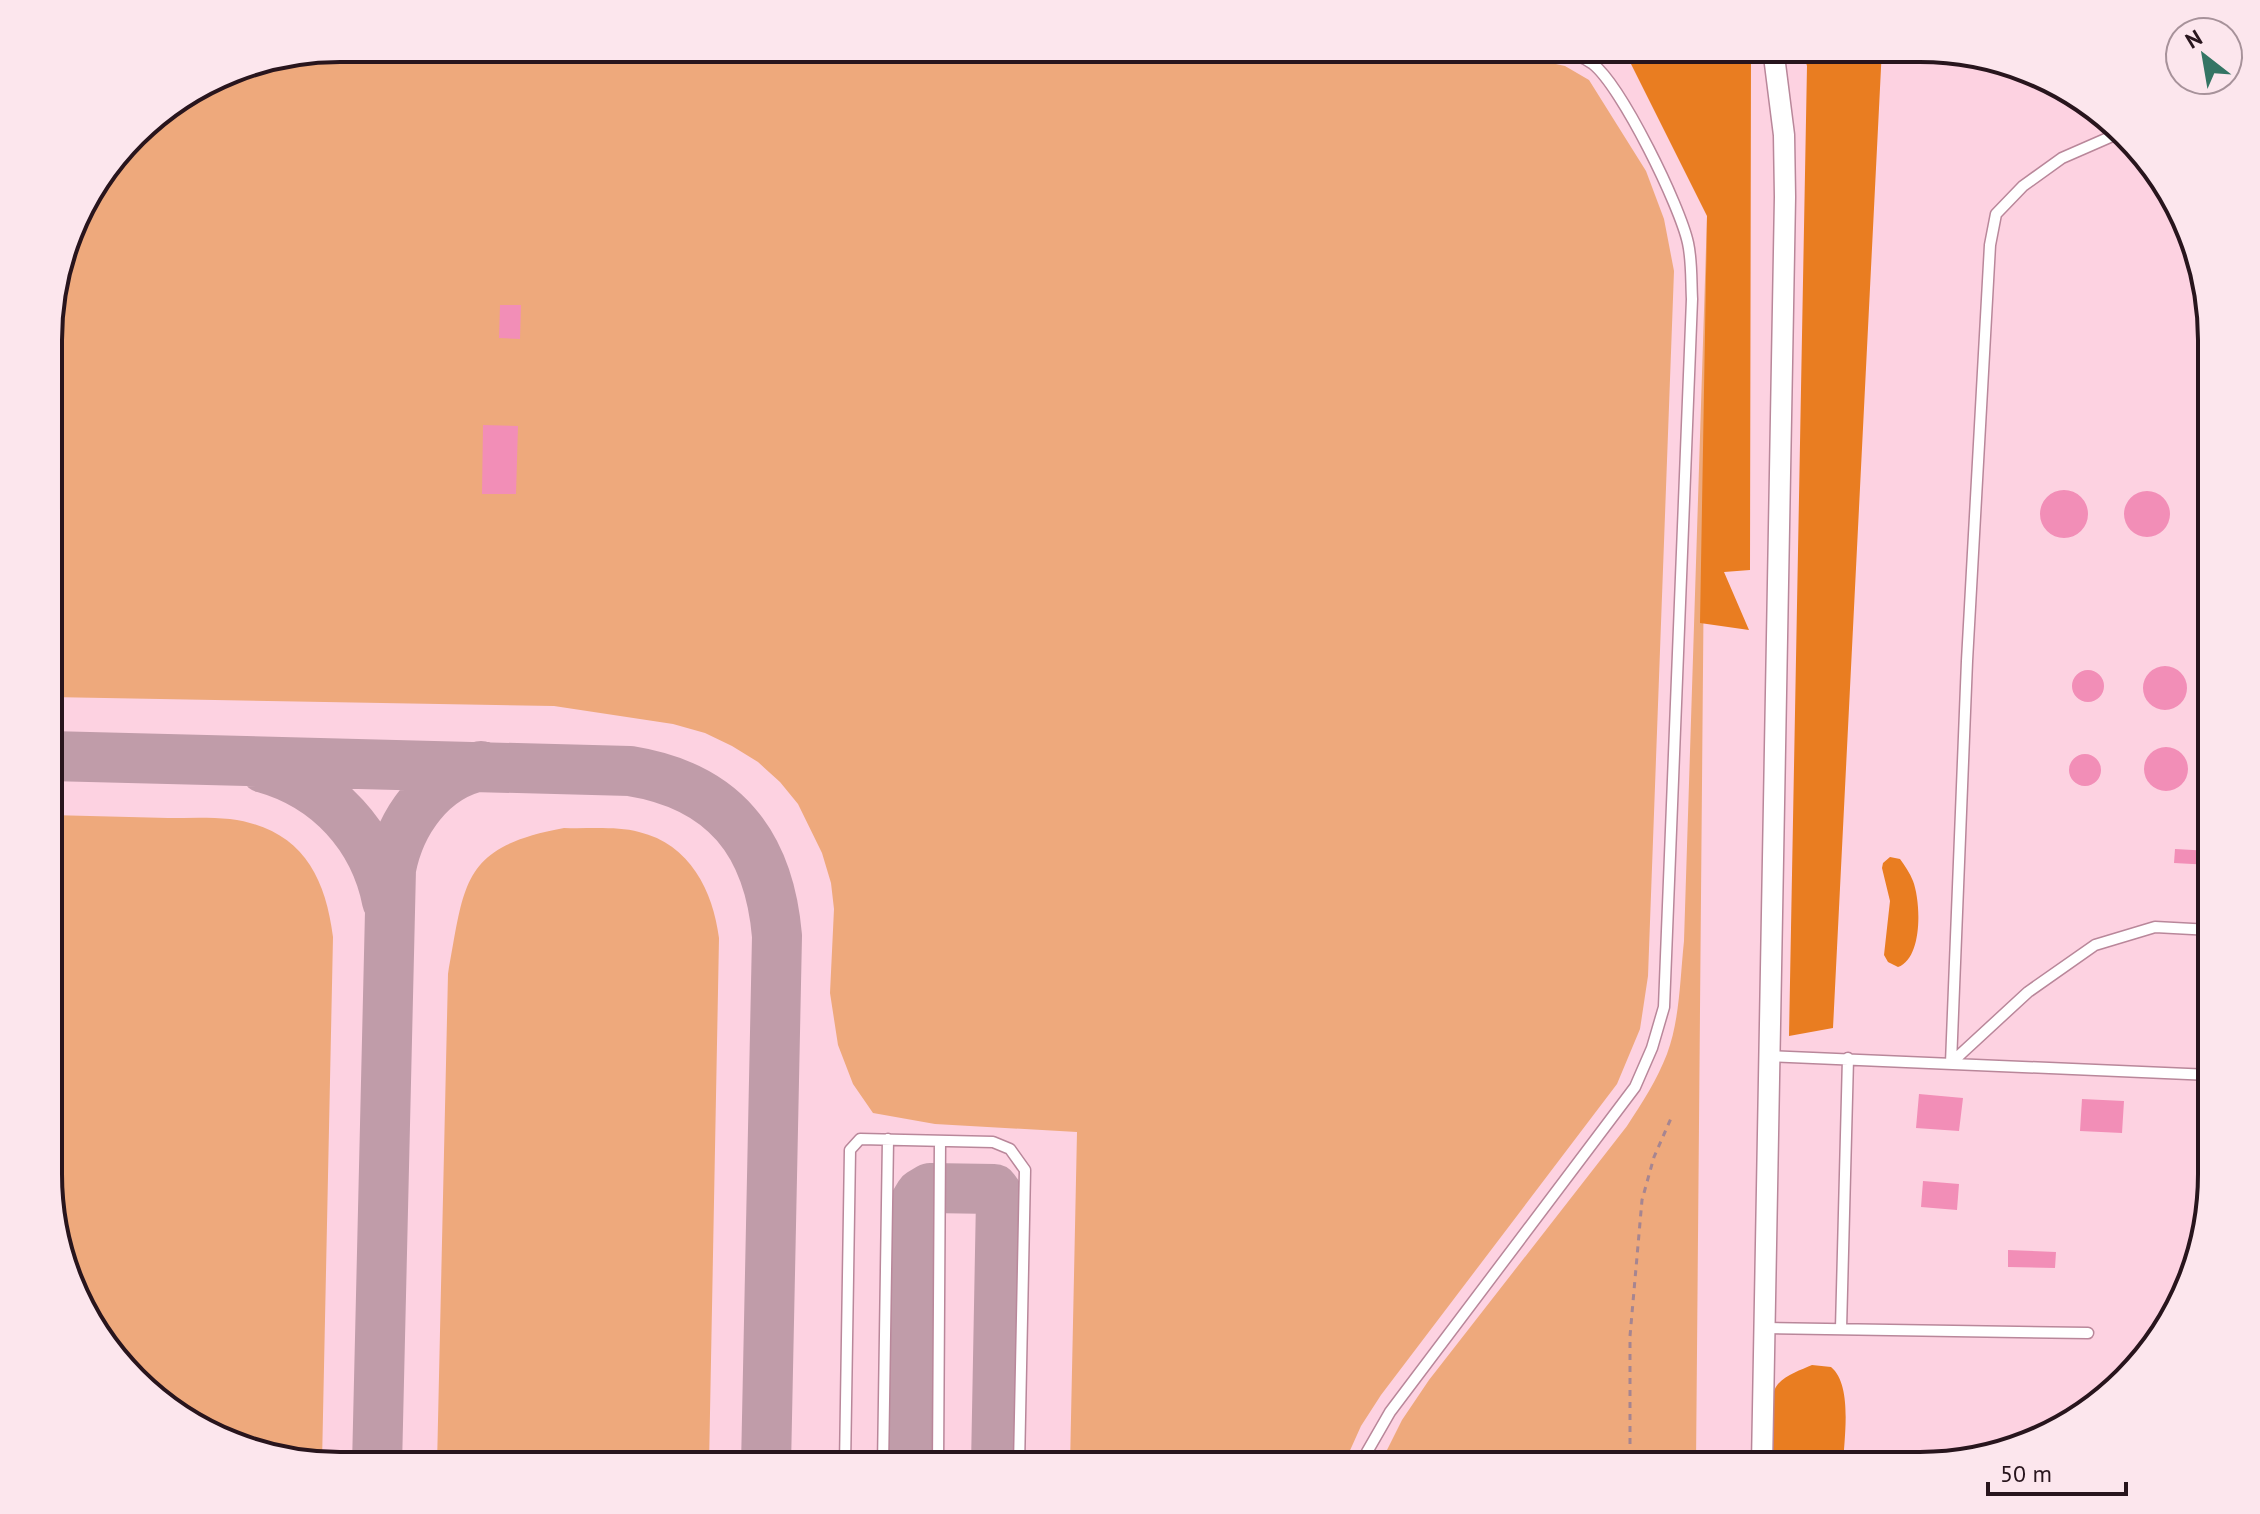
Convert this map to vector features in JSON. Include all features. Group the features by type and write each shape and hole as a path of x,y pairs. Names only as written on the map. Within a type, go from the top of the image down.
{"street":[{"path":"1762,1451 1785,197 1784,135 1775,62"}],"lane":[{"path":"1367,1451 1390,1412 1635,1087 1652,1048 1664,1007 1692,299 1689,247 1666,184 1616,93 1589,62"},
{"path":"1951,1063 1967,661 1990,245 1996,214 2023,186 2062,158 2109,137"},
{"path":"1951,1063 2028,992 2095,945 2155,927 2197,929"},
{"path":"1769,1056 2197,1074"},
{"path":"1841,1329 1848,1058"},
{"path":"845,1452 850,1150 860,1139 993,1142 1010,1149 1025,1170 1019,1452"},
{"path":"883,1452 888,1139"},
{"path":"938,1452 940,1141"},
{"path":"1763,1328 2088,1333"}],"path":[{"path":"1630,1451 1630,1336 1642,1200 1654,1157 1672,1116"}],"shaded area":[{"path":"1548,62 1565,66 1589,80 1646,171 1664,219 1674,271 1648,976 1640,1029 1617,1084 1381,1395 1350,1451 1070,1452 1077,1132 935,1124 873,1113 853,1084 838,1045 830,993 834,909 831,883 822,853 798,804 758,762 705,733 673,724 554,706 62,697 62,340 67,286 83,234 99,201 119,171 157,131 186,109 234,83 268,71 322,63"},
{"path":"1630,62 1751,62 1750,570 1724,572 1749,630 1700,623 1707,216"},
{"path":"1806,62 1881,62 1833,1028 1789,1036"},
{"path":"1707,216 1696,1451 1386,1451 1402,1420 1429,1380 1627,1126 1654,1082 1675,1027 1684,941"},
{"path":"62,815 230,819 274,832 291,843 315,874 329,914 333,937 322,1451 286,1447 251,1437 217,1423 171,1395 143,1371 119,1343 99,1313 83,1280 67,1228 62,1174"},
{"path":"564,828 611,828 657,838 685,858 696,872 716,920 719,938 709,1452 437,1452 448,974 459,915 474,874 487,858 505,846"},
{"path":"1890,857 1900,859 1907,870 1918,902 1916,941 1906,962 1898,967 1888,962 1884,955 1890,901 1882,868"},
{"path":"1812,1365 1831,1367 1838,1375 1845,1399 1844,1451 1770,1451 1770,1411 1774,1391 1778,1384"}],"building":[{"path":"500,305 521,305 520,339 499,338"},
{"path":"483,425 518,426 516,494 482,494"},
{"path":"2064,490 2081,497 2088,514 2081,531 2064,538 2047,531 2040,514 2047,497"},
{"path":"2147,491 2163,498 2170,514 2163,530 2147,537 2131,530 2124,514 2131,498"},
{"path":"2165,666 2181,672 2187,688 2181,704 2165,710 2149,704 2143,688 2149,672"},
{"path":"2088,670 2099,675 2104,686 2099,697 2088,702 2077,697 2072,686 2077,675"},
{"path":"2166,747 2182,753 2188,769 2182,785 2166,791 2150,785 2144,769 2150,753"},
{"path":"2085,754 2096,759 2101,770 2096,781 2085,786 2074,781 2069,770 2074,759"},
{"path":"2175,849 2197,850 2197,864 2174,863"},
{"path":"1919,1094 1963,1098 1959,1131 1916,1128"},
{"path":"2082,1099 2124,1101 2122,1133 2080,1131"},
{"path":"1923,1181 1959,1184 1957,1210 1921,1207"},
{"path":"2008,1250 2056,1252 2055,1268 2008,1267"}],"taxiway":[{"path":"62,756 630,771 692,790 716,805 736,824 752,847 764,873 777,936 766,1452"},
{"path":"377,1452 391,869 402,834 421,804 448,780 463,771 481,766"},
{"path":"264,768 308,787 345,817 371,855 387,901"},
{"path":"909,1452 914,1204 920,1194 930,1188 994,1189 1001,1199 996,1452"}]}
